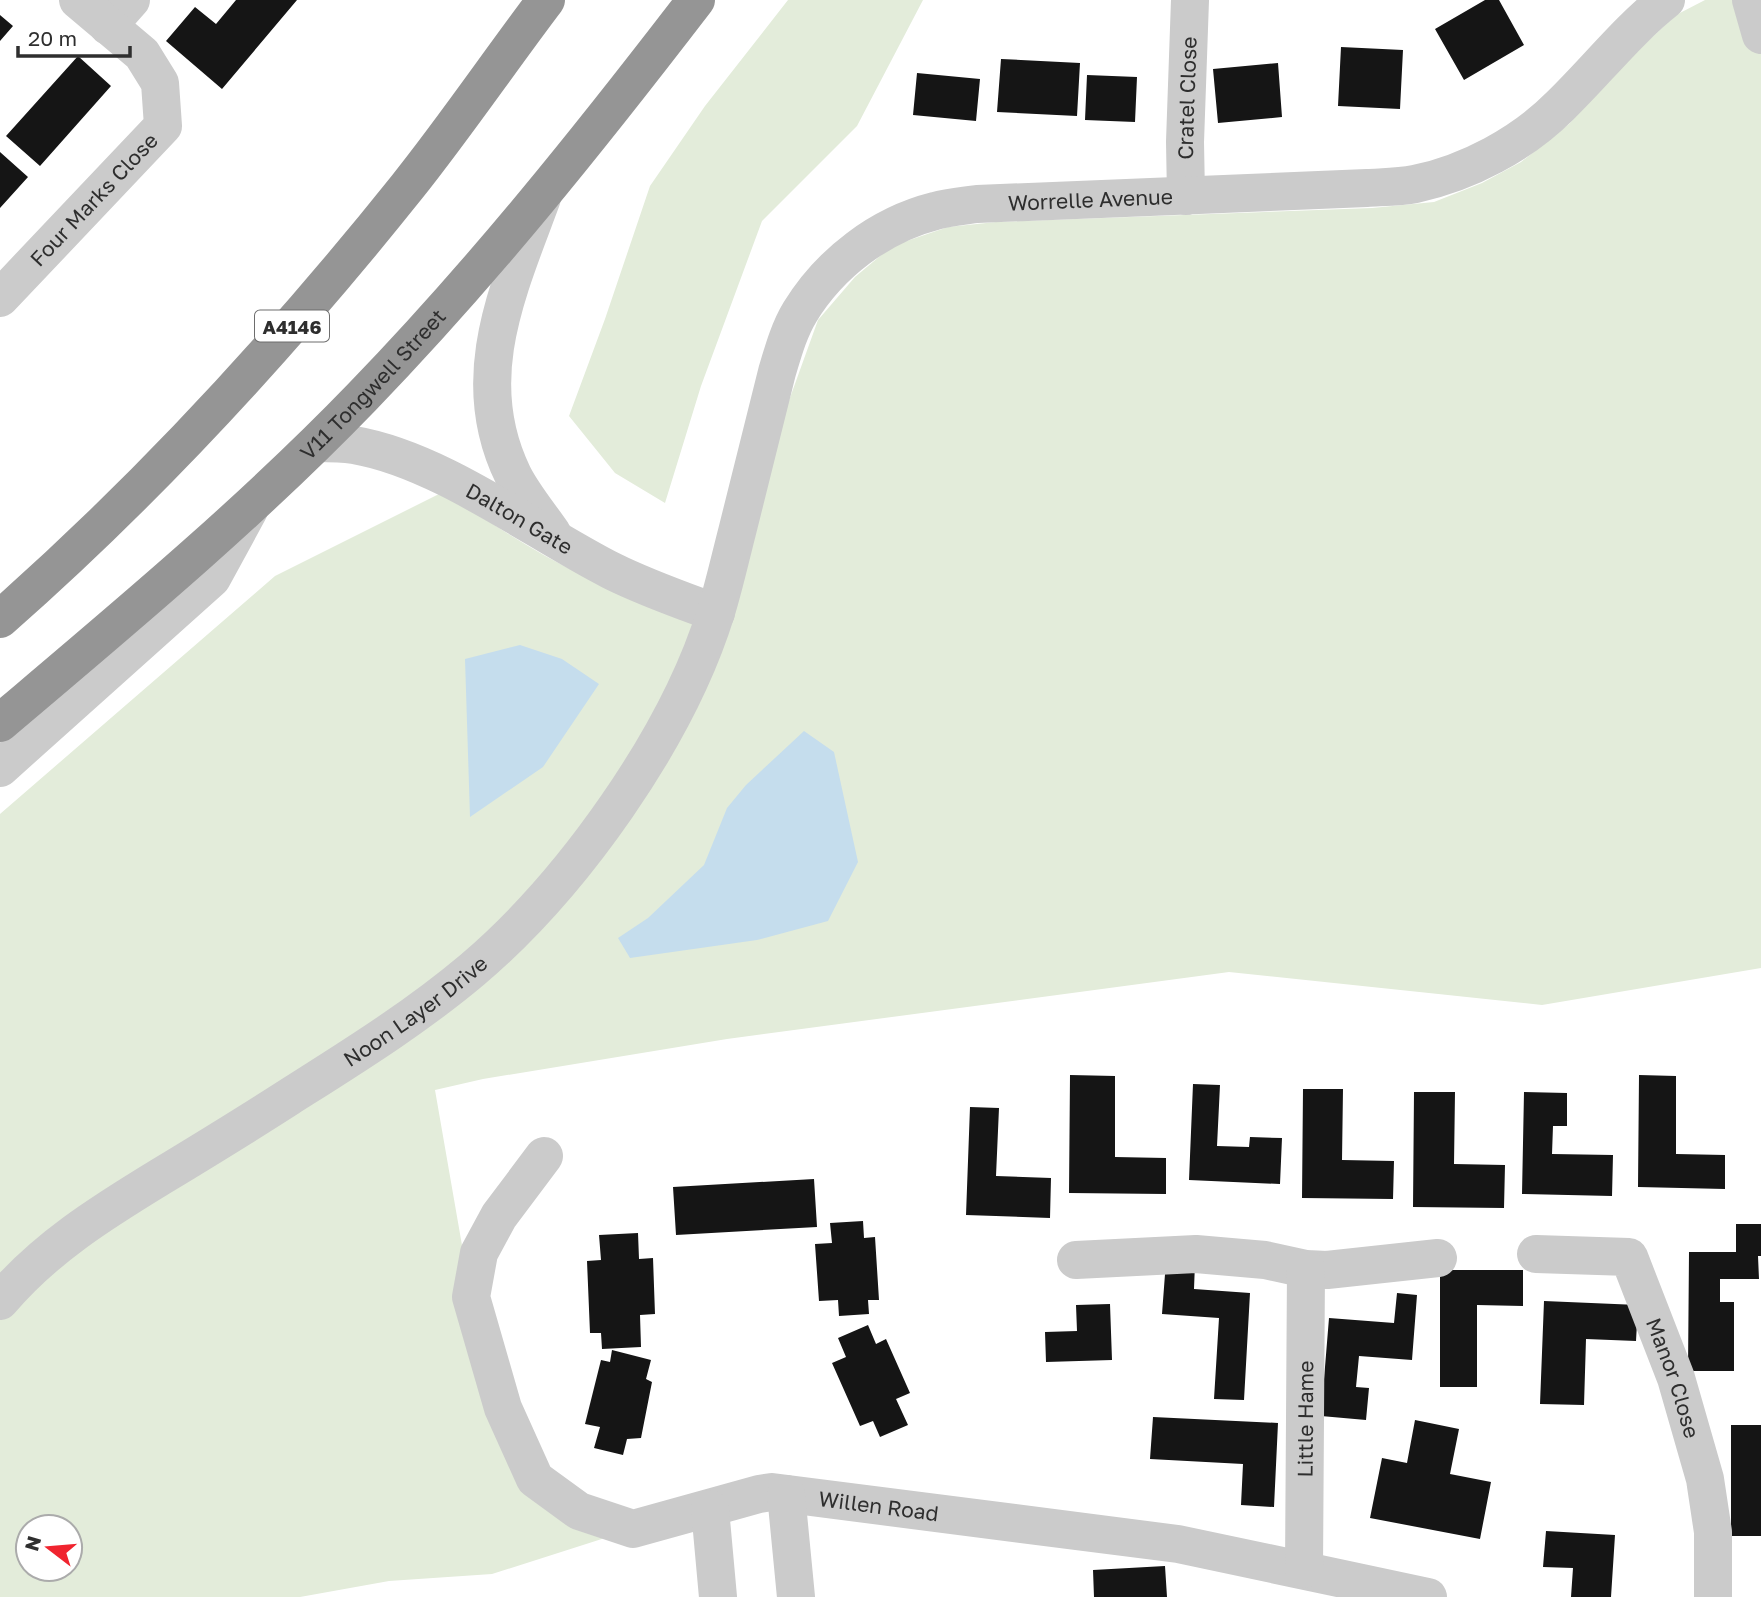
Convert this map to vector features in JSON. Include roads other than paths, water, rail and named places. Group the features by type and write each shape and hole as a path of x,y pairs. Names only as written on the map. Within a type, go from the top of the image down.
{"highway":[{"name":"A4146","path":"0,619 67,561 202,425 293,325 408,185 546,0"},
{"name":"V11 Tongwell Street","path":"0,723 105,635 252,505 317,443 426,330 542,198 696,0"}],"street":[{"name":"Four Marks Close","path":"0,298 163,126 160,83 120,13 78,0"},
{"name":"Cratel Close","path":"1186,196 1185,142 1190,0"},
{"name":"Worrelle Avenue","path":"716,613 786,341 799,313 815,289 873,237 905,221 936,211 978,204 1367,188 1413,184 1452,174 1507,147 1558,108 1644,17 1666,0"},
{"path":"1751,0 1761,35"},
{"path":"542,198 499,324 493,348 492,397 502,449 514,478 558,541"},
{"name":"Dalton Gate","path":"317,443 354,445 404,459 451,481 625,577 662,594 716,613"},
{"path":"0,768 212,578 252,505"},
{"name":"Noon Layer Drive","path":"0,1301 19,1278 96,1216 377,1041 473,969 523,922 587,847 636,777 692,673 716,613"},
{"name":"Willen Road","path":"544,1156 499,1216 479,1253 471,1297 503,1408 535,1479 579,1511 632,1529 759,1494 786,1494 1178,1544 1428,1597"},
{"path":"1076,1261 1196,1254 1265,1260 1306,1269 1360,1267 1438,1258"},
{"name":"Manor Close","path":"1536,1254 1629,1256 1676,1378 1705,1479 1713,1532 1713,1597"},
{"name":"Little Hame","path":"1304,1569 1306,1269"},
{"path":"786,1494 796,1597"},
{"path":"710,1509 718,1597"}],"water":[{"path":"520,645 562,659 599,684 543,767 470,817 465,659"},
{"path":"804,731 834,752 858,862 828,921 757,940 630,958 618,938 648,918 704,865 727,808 746,785"}]}
